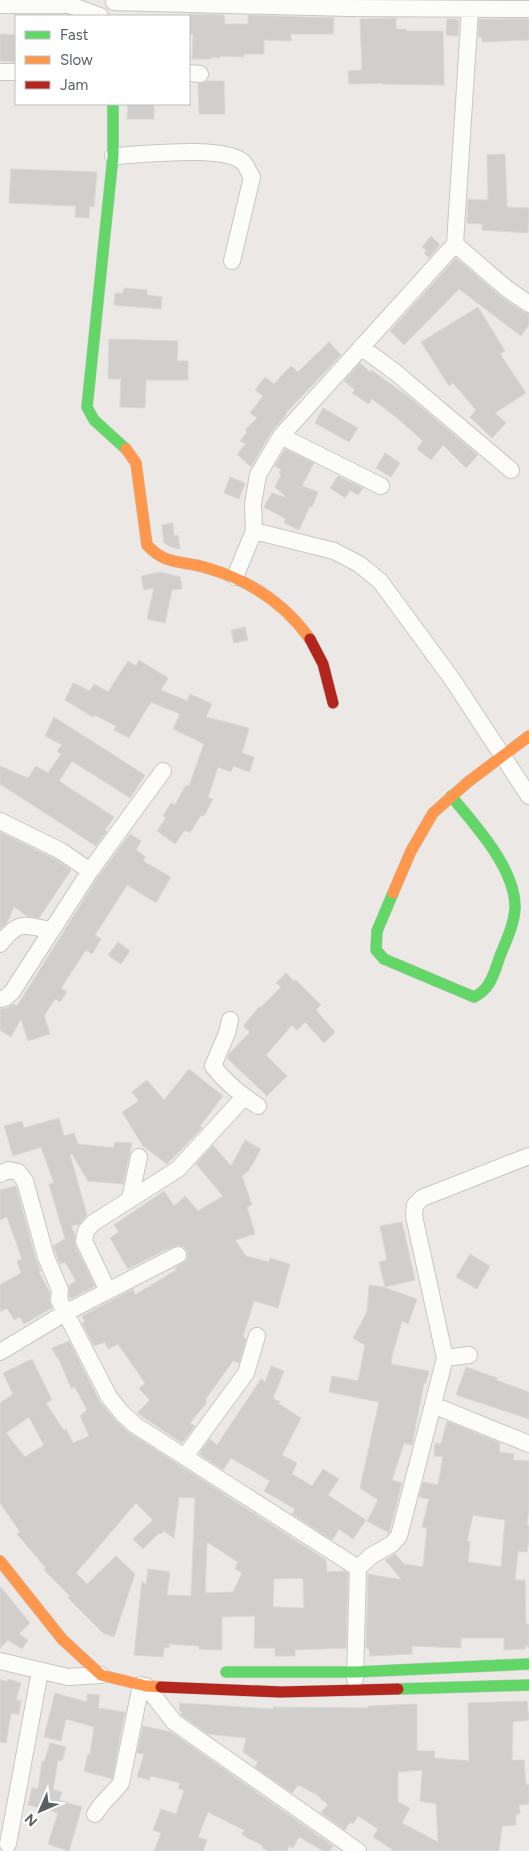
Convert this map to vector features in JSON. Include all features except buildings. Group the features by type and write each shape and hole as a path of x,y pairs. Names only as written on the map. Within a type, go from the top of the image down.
{"main road":[{"path":"112,105 112,156 87,407 94,420 128,451 136,463 147,545 154,554 164,560 204,566 235,577 279,604 304,627 322,660 333,703"},
{"path":"451,796 488,843 512,884 514,907 507,938 488,986 483,994 474,997 384,959 376,950 377,931 412,851 433,813 451,796 503,754 529,736"},
{"path":"0,1561 62,1640 101,1676 144,1686 281,1692 529,1685"},
{"path":"144,1686 231,1672 356,1672 529,1664"}],"street":[{"path":"114,6 350,4 470,9 529,9"},
{"path":"0,5 70,5 97,15"},
{"path":"235,577 254,531 253,504 258,475 281,436 455,244 470,9"},
{"path":"0,72 15,72"},
{"path":"112,156 202,152 225,154 244,163 252,177 232,262"},
{"path":"455,244 506,288 529,304"},
{"path":"361,347 395,372 511,470"},
{"path":"281,436 381,486"},
{"path":"254,531 334,551 359,564 380,581 452,679 529,796"},
{"path":"0,998 5,998 12,992 90,870 163,771"},
{"path":"0,821 61,851 90,870"},
{"path":"0,944 11,930 24,926 50,930"},
{"path":"230,1020 227,1033 213,1066 244,1097 258,1106"},
{"path":"108,1291 84,1241 86,1231 93,1223 178,1169 244,1097"},
{"path":"354,1691 358,1568 371,1556 392,1544 398,1536 445,1358 414,1216 415,1205 422,1198 529,1156"},
{"path":"130,1199 139,1157"},
{"path":"0,1174 8,1170 18,1172 25,1181 46,1257 60,1290 59,1300 109,1397 122,1413 135,1425 358,1568"},
{"path":"0,1352 66,1313 178,1255"},
{"path":"186,1456 246,1373 257,1336"},
{"path":"445,1358 469,1355"},
{"path":"433,1405 529,1444"},
{"path":"0,1661 68,1677 101,1676"},
{"path":"8,1844 40,1671"},
{"path":"95,1814 103,1800 114,1792 121,1783 144,1686"},
{"path":"144,1686 174,1722 358,1851"}],"traffic: fast":[{"path":"113,105 113,156 87,407 94,420 126,449"},
{"path":"393,893 377,931 376,950 384,959 474,997 480,994 494,974 511,927 515,908 514,893 502,863 482,834 451,796"},
{"path":"226,1672 355,1672 529,1664"},
{"path":"398,1689 529,1685"}],"traffic: slow":[{"path":"126,449 136,463 147,545 154,552 168,559 222,573 265,595 289,615 310,639"},
{"path":"393,893 411,851 433,813 468,782 529,736"},
{"path":"0,1561 62,1639 101,1675 146,1686 161,1687"}],"traffic: jam":[{"path":"310,639 323,664 333,703"},
{"path":"161,1687 281,1692 398,1689"}]}
